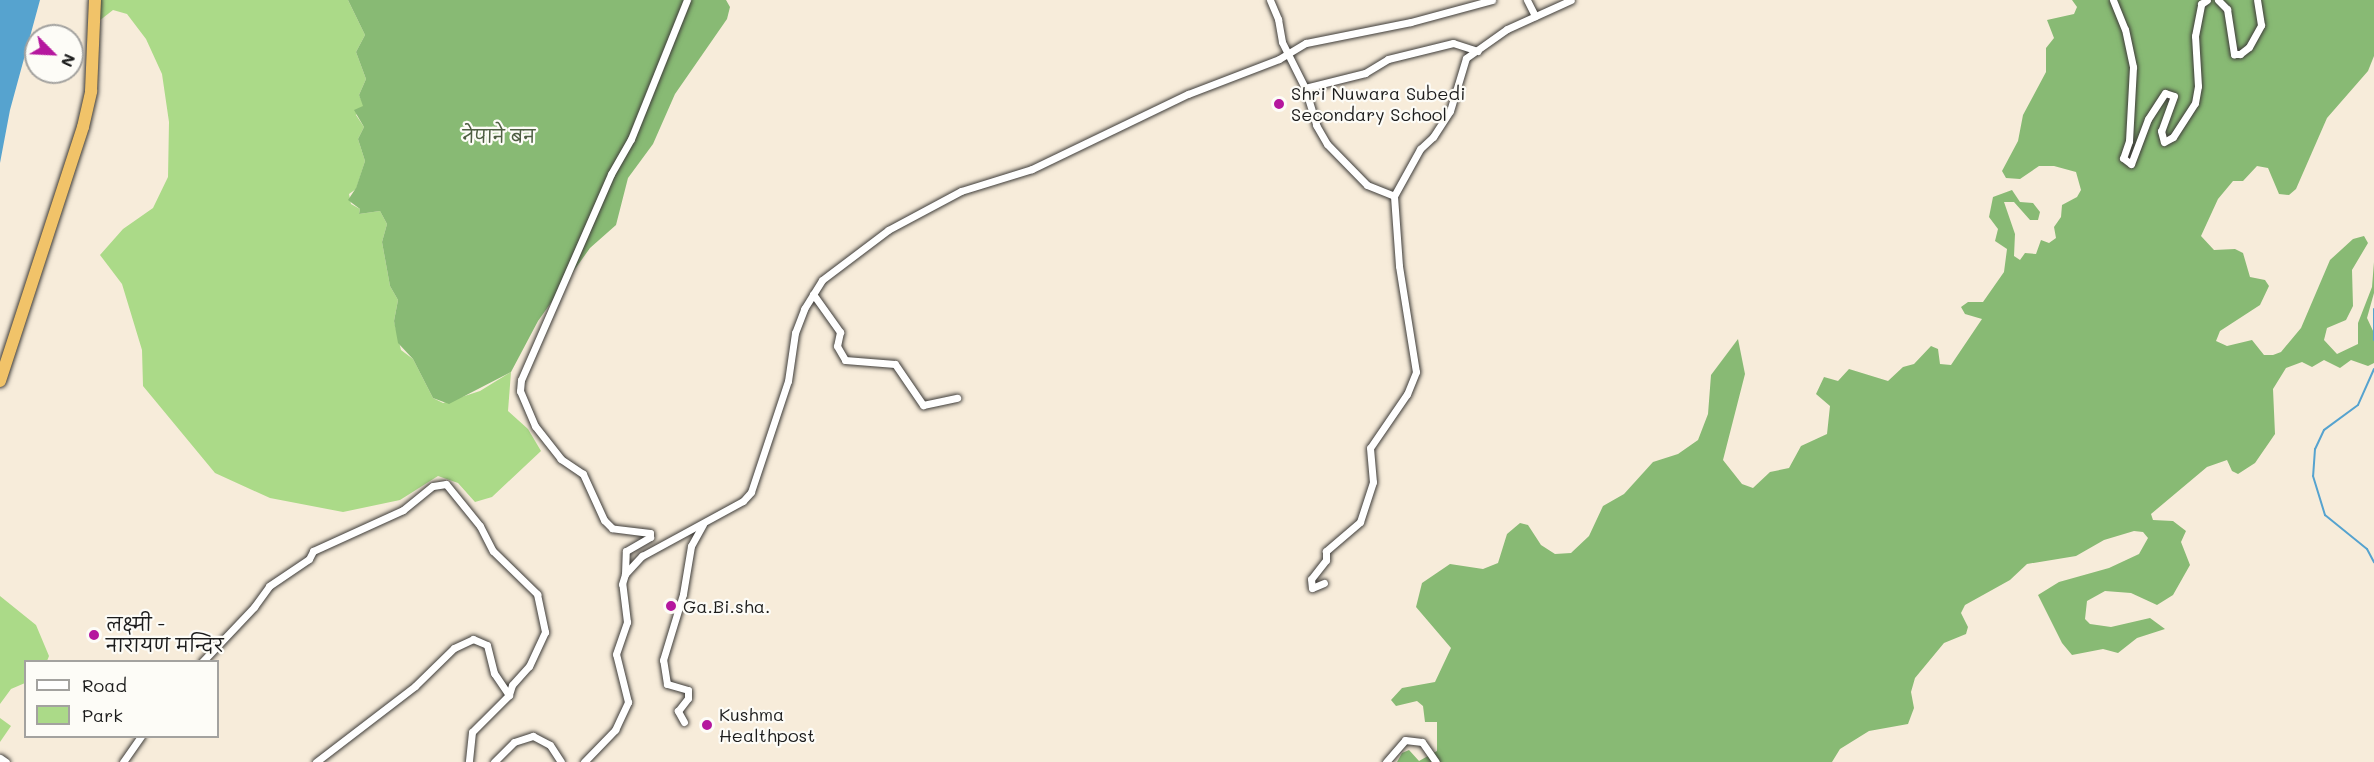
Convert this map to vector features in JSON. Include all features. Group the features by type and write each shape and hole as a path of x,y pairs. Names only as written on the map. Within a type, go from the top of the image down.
{"highway":[{"path":"0,381 85,120 95,0"}],"street":[{"path":"584,762 615,730 628,702 616,654 627,622 626,551 650,537 650,533 612,528 604,520 583,474 561,459 536,426 520,391 520,380 611,174 631,139 687,0"},
{"path":"1270,0 1287,53 1305,88 1316,125 1327,144 1367,185 1394,196"},
{"path":"625,574 642,556 703,524 751,492 788,381 795,333 822,280 863,248 961,191 1032,169 1188,94 1287,53 1328,37 1411,22 1492,0"},
{"path":"1527,0 1534,16"},
{"path":"1324,583 1312,588 1311,579 1326,560 1326,551 1360,522 1373,482 1370,448 1407,394 1416,372 1399,266 1394,196 1420,149 1433,137 1450,111 1466,57 1478,51 1507,29 1571,0"},
{"path":"2113,0 2125,30 2133,67 2129,141 2123,158 2131,164 2148,119 2165,93 2174,96 2162,131 2164,142 2173,137 2195,103 2198,86 2194,36 2201,4 2207,0"},
{"path":"2218,0 2228,9 2231,48 2234,54 2240,54 2249,47 2261,25 2257,0"},
{"path":"1305,88 1365,73 1388,59 1453,43 1478,51"},
{"path":"813,294 840,332 837,346 845,360 895,364 923,405 957,398"},
{"path":"204,660 254,608 269,586 309,559 313,551 403,510 441,483 455,492 494,551 537,594 543,610 545,632 530,666 512,685 509,695 472,732 469,762"},
{"path":"684,722 677,714 688,698 688,690 667,684 663,660 683,594 691,546 703,524"},
{"path":"316,762 415,686 454,648 473,639 487,645 494,673 509,695"},
{"path":"494,762 514,742 533,736 550,745 561,762"},
{"path":"123,762 140,738"},
{"path":"1386,762 1405,740 1422,742 1436,762"},
{"path":"0,758 6,762"}],"green space":[{"path":"101,0 348,0 365,35 356,52 366,79 359,95 364,106 356,115 364,127 358,139 365,161 356,189 349,194 351,204 360,209 359,214 380,211 387,224 382,242 390,286 398,300 394,321 401,350 413,359 433,398 443,403 480,391 511,372 508,411 528,429 541,451 492,497 475,502 458,483 438,476 400,500 343,512 270,498 215,473 143,386 142,350 122,284 100,255 123,229 153,208 168,177 169,122 162,74 146,39 127,14 113,10 99,21"},
{"name":"नेपाने बन","path":"348,0 726,0 730,7 727,19 675,94 653,144 628,178 616,225 590,248 538,321 511,372 449,404 433,398 413,359 398,343 394,321 398,300 390,286 382,242 387,224 380,211 359,214 360,209 348,200 356,188 365,161 358,139 364,127 354,110 363,106 359,95 366,79 356,52 365,35"},
{"path":"2072,0 2374,0 2374,56 2368,71 2327,118 2296,189 2289,195 2279,194 2268,168 2257,166 2243,181 2233,181 2218,199 2201,236 2214,250 2235,249 2243,253 2250,277 2265,280 2269,286 2260,305 2220,331 2216,341 2227,346 2252,340 2264,355 2273,355 2281,352 2301,328 2330,260 2353,239 2364,236 2368,243 2352,270 2353,306 2346,320 2327,328 2324,340 2337,354 2358,344 2358,323 2372,287 2374,262 2374,293 2367,318 2374,333 2374,363 2368,366 2351,360 2340,368 2324,360 2312,367 2302,362 2286,368 2273,389 2275,434 2255,463 2238,474 2232,471 2227,460 2207,467 2151,514 2153,520 2173,521 2186,531 2181,542 2190,565 2173,595 2157,605 2131,593 2105,591 2087,601 2085,619 2090,624 2111,627 2150,618 2165,629 2137,638 2118,653 2103,649 2072,655 2062,643 2038,595 2059,582 2109,568 2139,554 2148,538 2143,532 2134,531 2104,540 2076,556 2027,564 2010,580 1965,605 1961,613 1968,627 1966,634 1944,643 1915,678 1911,692 1914,708 1908,724 1869,731 1840,749 1832,762 1397,762 1402,753 1409,750 1419,761 1437,751 1437,722 1425,722 1423,706 1417,701 1396,706 1391,700 1402,688 1435,682 1451,648 1416,607 1422,583 1450,564 1483,569 1498,563 1507,534 1520,523 1528,525 1541,545 1555,554 1571,553 1589,536 1603,506 1624,494 1653,462 1678,454 1698,440 1708,414 1711,375 1738,339 1745,374 1723,460 1742,484 1753,488 1770,472 1789,468 1801,446 1827,434 1830,406 1816,394 1824,377 1838,381 1849,369 1888,381 1903,367 1914,364 1931,346 1938,349 1940,364 1951,365 1982,319 1965,314 1961,307 1968,302 1983,302 2004,272 2007,249 1995,241 1998,229 1989,217 1993,197 2012,190 2020,202 2033,203 2040,212 2038,220 2030,220 2014,202 2004,202 2015,234 2014,256 2020,260 2025,253 2036,254 2041,240 2049,243 2056,238 2054,227 2061,217 2062,205 2077,197 2081,190 2076,172 2054,166 2039,166 2020,179 2006,178 2002,171 2018,141 2023,115 2046,72 2046,48 2054,38 2047,20 2074,14 2077,7"},
{"path":"0,596 36,625 49,656 47,660 24,660 24,683 11,689 0,704"},
{"path":"0,718 11,726 0,742"}],"water":[{"path":"0,0 40,0 33,24 24,24 24,59 10,110 0,163"}],"waterway":[{"path":"2374,309 2374,340"},
{"path":"2374,369 2358,405 2324,430 2315,449 2313,476 2325,515 2367,549 2374,562"}],"place":[{"name":"Shri Nuwara Subedi Secondary School","path":"1279,104"},
{"name":"Ga.Bi.sha.","path":"671,606"},
{"name":"लक्ष्मी - नारायण मन्दिर","path":"94,635"},
{"name":"Kushma Healthpost","path":"707,725"}]}
